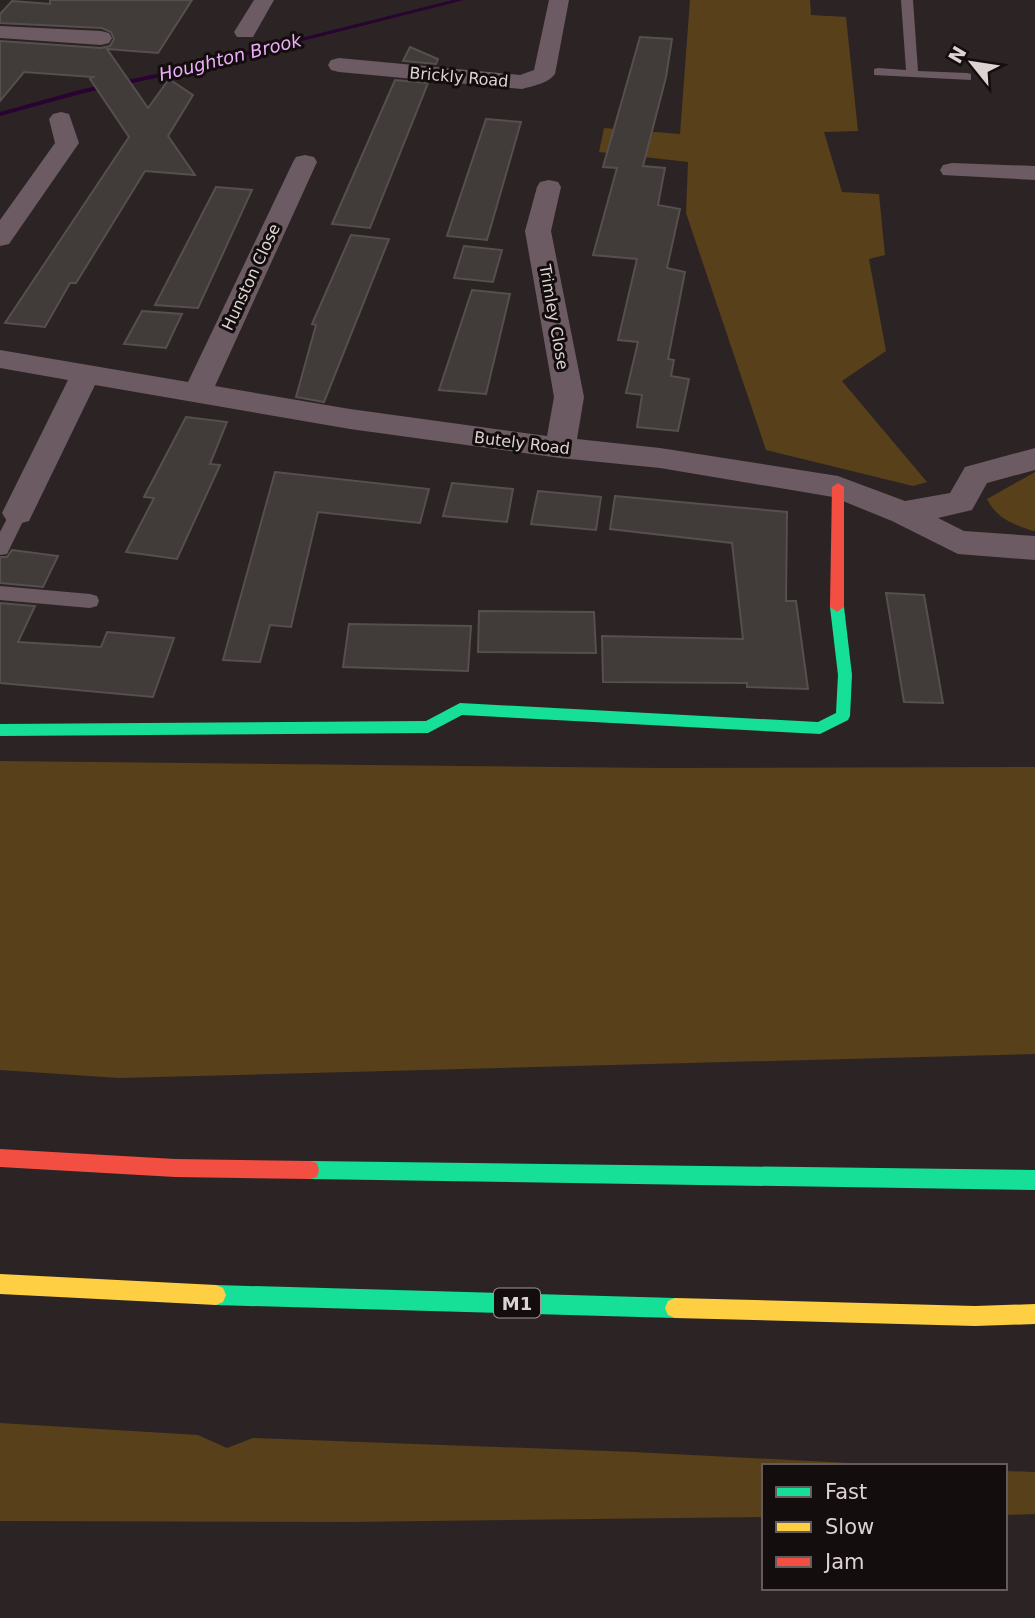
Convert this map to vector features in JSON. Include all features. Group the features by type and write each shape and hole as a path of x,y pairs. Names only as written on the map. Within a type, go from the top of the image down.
{"main road":[{"path":"0,730 428,727 460,709 820,728 843,716 845,675 835,593 838,487"},
{"path":"0,1158 175,1168 1035,1180"},
{"name":"M1","path":"0,1284 219,1295 975,1316 1035,1314"}],"street":[{"path":"245,32 264,0"},
{"name":"Brickly Road","path":"339,65 522,82 544,74 559,0"},
{"path":"0,32 101,38"},
{"path":"0,238 67,143 61,118"},
{"name":"Hunston Close","path":"198,392 305,162"},
{"path":"952,170 1035,173"},
{"name":"Trimley Close","path":"549,187 538,231 569,397 560,448"},
{"name":"Butely Road","path":"0,359 350,419 560,448 660,458 838,487 902,513 958,542 1035,548"},
{"path":"18,513 85,374"},
{"path":"961,502 976,475 1035,459"},
{"path":"902,513 961,502"},
{"path":"961,502 996,545"}],"lane":[{"path":"906,0 912,74"},
{"path":"878,72 967,77"},
{"path":"1,549 18,513"},
{"path":"0,593 90,601"}],"shaded area":[{"path":"690,0 810,0 811,15 846,17 858,131 824,132 842,192 879,194 885,255 869,259 886,351 842,381 927,482 913,486 766,450 686,213 688,162 599,152 604,128 680,134"},
{"path":"1035,472 1033,531 1001,516 987,499"},
{"path":"0,761 661,768 1035,767 1035,1054 119,1078 0,1070"},
{"path":"0,1423 198,1435 227,1448 253,1438 869,1464 762,1464 762,1517 348,1522 0,1521"},
{"path":"1007,1471 1035,1472 1035,1514 1007,1515"}],"building":[{"path":"50,0 192,0 158,53 107,49 148,108 169,79 193,95 168,136 195,175 145,171 76,283 70,283 45,327 5,323 129,137 90,79 93,77 24,72 0,101 0,41 101,48 110,46 114,39 111,32 102,28 0,23 0,14 12,1 50,4"},
{"path":"640,37 672,39 666,77 643,166 665,168 658,205 680,209 667,268 685,272 668,359 674,360 671,376 689,379 678,431 637,427 642,395 626,393 638,342 618,340 637,259 593,255 617,168 603,167"},
{"path":"410,47 438,59 436,64 403,61"},
{"path":"395,80 428,83 370,228 332,224"},
{"path":"486,119 521,122 487,240 447,236"},
{"path":"216,187 252,190 198,308 155,305"},
{"path":"351,235 389,239 324,402 296,397 316,325 312,324"},
{"path":"464,246 502,250 493,282 454,278"},
{"path":"472,290 510,294 486,394 439,390"},
{"path":"142,311 182,314 166,348 124,344"},
{"path":"186,417 227,422 210,464 220,465 177,559 126,552 154,498 144,497"},
{"path":"275,472 429,489 420,523 318,512 291,627 270,625 260,662 223,660"},
{"path":"452,483 513,489 507,522 443,516"},
{"path":"538,491 601,497 596,530 531,524"},
{"path":"615,496 787,512 786,601 796,601 808,689 747,687 747,683 603,682 602,636 743,639 732,543 610,529"},
{"path":"12,550 58,556 43,587 0,583 0,557 7,557"},
{"path":"886,593 924,595 943,703 904,702"},
{"path":"0,603 35,606 18,642 101,647 107,632 174,638 153,697 0,683"},
{"path":"479,611 594,612 596,653 478,652"},
{"path":"349,624 471,626 468,671 343,667"}],"waterway":[{"name":"Houghton Brook","path":"0,114 83,91 161,75 461,0"}],"traffic: fast":[{"path":"0,730 428,727 460,709 820,728 843,716 845,675 837,607"},
{"path":"310,1170 1035,1180"},
{"path":"216,1295 675,1308"}],"traffic: slow":[{"path":"0,1284 216,1295"},
{"path":"675,1308 975,1316 1035,1314"}],"traffic: jam":[{"path":"837,607 838,487"},
{"path":"0,1158 175,1168 310,1170"}]}
